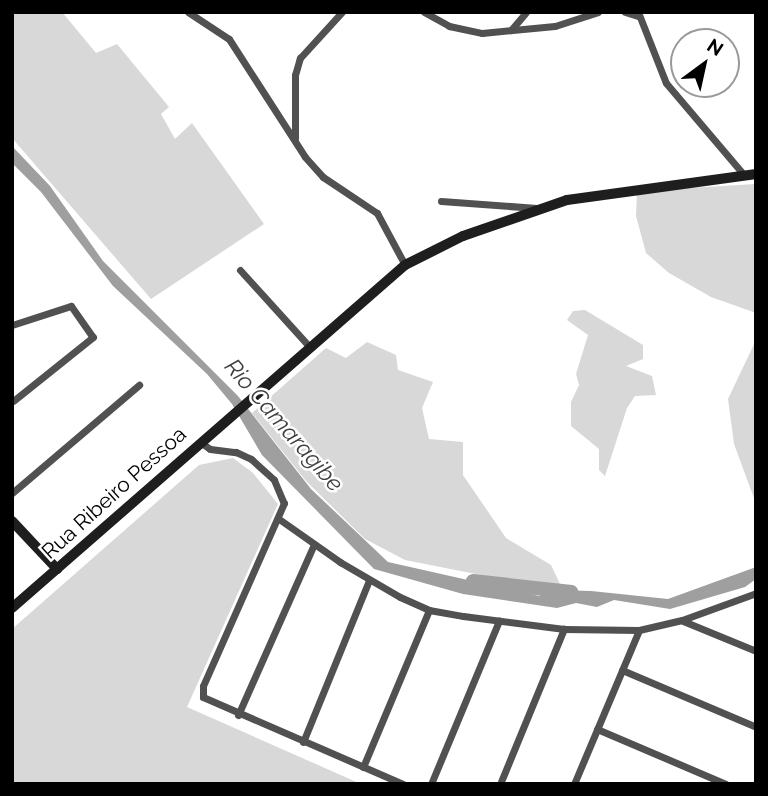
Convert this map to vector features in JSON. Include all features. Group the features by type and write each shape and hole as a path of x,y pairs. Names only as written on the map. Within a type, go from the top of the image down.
{"main road":[{"name":"Rua Ribeiro Pessoa","path":"12,608 405,265 452,240 538,208 756,174"},
{"path":"12,521 57,569"}],"street":[{"path":"188,12 229,39 323,177 377,213 405,265"},
{"path":"295,138 295,75 300,58 342,12"},
{"path":"424,12 465,31 510,31 555,26 598,12"},
{"path":"510,31 526,12"},
{"path":"625,12 638,14 666,83 744,175"},
{"path":"441,201 538,208"},
{"path":"240,270 309,346"},
{"path":"12,326 71,306 93,337 13,401"},
{"path":"12,493 139,384"},
{"path":"200,442 210,449 236,452 261,467 283,496 279,519 203,686 203,697 238,715 403,784"},
{"path":"279,519 369,580 429,610 499,621 564,629 639,630 682,620 756,593"},
{"path":"238,715 314,544"},
{"path":"303,741 369,580"},
{"path":"363,767 429,610"},
{"path":"682,620 756,651"},
{"path":"431,784 499,621"},
{"path":"499,784 564,629"},
{"path":"574,784 639,630"},
{"path":"622,670 756,727"},
{"path":"597,729 726,784"}],"shaded area":[{"path":"12,12 62,12 96,53 117,44 169,107 161,114 175,139 192,123 264,224 151,299 12,138"},
{"name":"Rio Camaragibe","path":"12,146 50,186 103,261 238,396 311,489 388,562 539,596 553,590 668,599 756,567 756,579 745,587 670,609 614,600 597,607 576,603 557,608 463,594 374,569 262,455 232,404 207,374 113,286 41,192 13,164"},
{"path":"756,184 756,313 711,297 669,273 646,253 636,216 637,191"},
{"path":"585,310 643,345 643,359 626,366 652,376 656,395 635,396 627,408 605,476 599,470 599,449 571,426 571,402 579,385 576,374 588,335 567,320 573,311"},
{"path":"756,340 755,501 734,444 728,399"},
{"path":"367,342 396,355 398,370 433,382 422,408 429,439 463,442 463,475 506,538 551,565 561,586 521,583 405,560 365,539 306,481 252,413 326,348 346,358"},
{"path":"233,458 253,473 278,504 187,707 361,784 12,784 12,629 199,465"}],"waterway":[{"name":"Rio Camaragibe","path":"473,581 571,592"}]}
